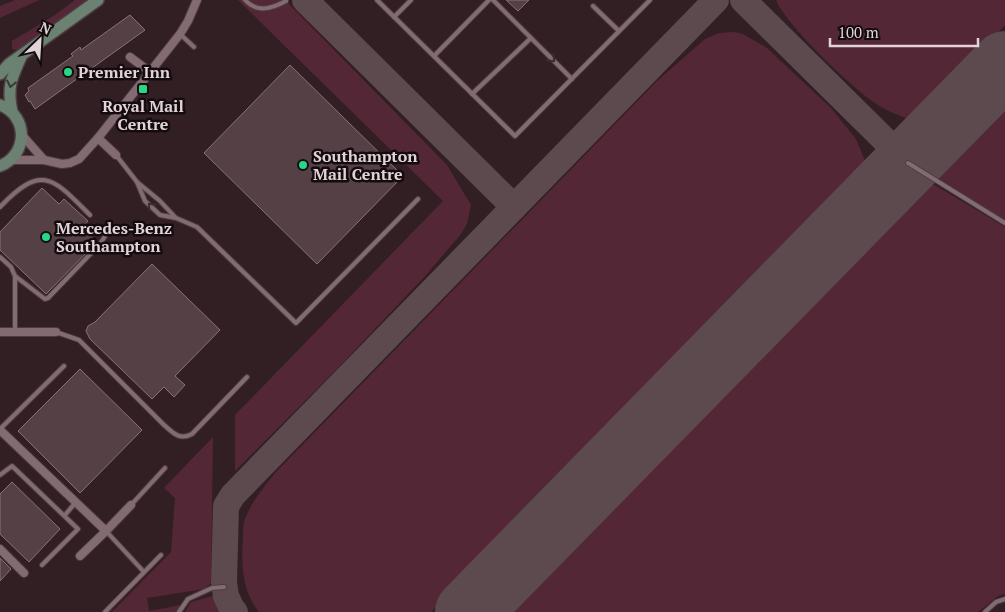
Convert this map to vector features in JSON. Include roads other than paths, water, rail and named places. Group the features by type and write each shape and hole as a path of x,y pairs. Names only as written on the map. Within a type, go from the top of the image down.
{"street":[{"path":"0,74 9,64 98,0"},
{"path":"0,166 11,160 44,160 62,164 78,159 98,138 180,34 197,0"},
{"path":"11,160 21,144 22,135 21,127 12,112 9,96 10,85 21,56"},
{"path":"130,56 150,72"},
{"path":"0,105 12,112"},
{"path":"22,135 44,160"},
{"path":"98,138 116,155"},
{"path":"0,332 56,332"},
{"path":"0,430 106,531"},
{"path":"80,556 132,504"},
{"path":"0,549 24,574"}],"lane":[{"path":"245,0 250,6 263,9 286,2"},
{"path":"377,0 515,136 650,0"},
{"path":"394,17 411,0"},
{"path":"434,56 489,0"},
{"path":"493,0 572,79"},
{"path":"593,6 619,31"},
{"path":"180,34 194,47"},
{"path":"472,94 530,38"},
{"path":"116,155 137,182 147,203 160,215 176,218 198,227 296,323 418,199"},
{"path":"908,163 1005,224"},
{"path":"0,207 15,193 40,179 57,184 90,215"},
{"path":"137,182 160,201 176,218"},
{"path":"15,276 45,299 48,298 100,244 109,230"},
{"path":"1,260 11,267 15,276 15,332"},
{"path":"56,332 79,340 163,424 181,437 192,434 247,377"},
{"path":"0,430 64,366"},
{"path":"0,475 12,466 78,529 42,565"},
{"path":"132,504 165,468"},
{"path":"65,516 76,502"},
{"path":"106,531 144,572"},
{"path":"105,612 161,555"},
{"path":"179,612 188,599 212,588 224,587"},
{"path":"984,612 996,602 1005,598"}],"place":[{"name":"Premier Inn","path":"68,72"},
{"name":"Royal Mail Centre","path":"143,89"},
{"name":"Southampton Mail Centre","path":"303,165"},
{"name":"Mercedes-Benz Southampton","path":"46,237"}]}
